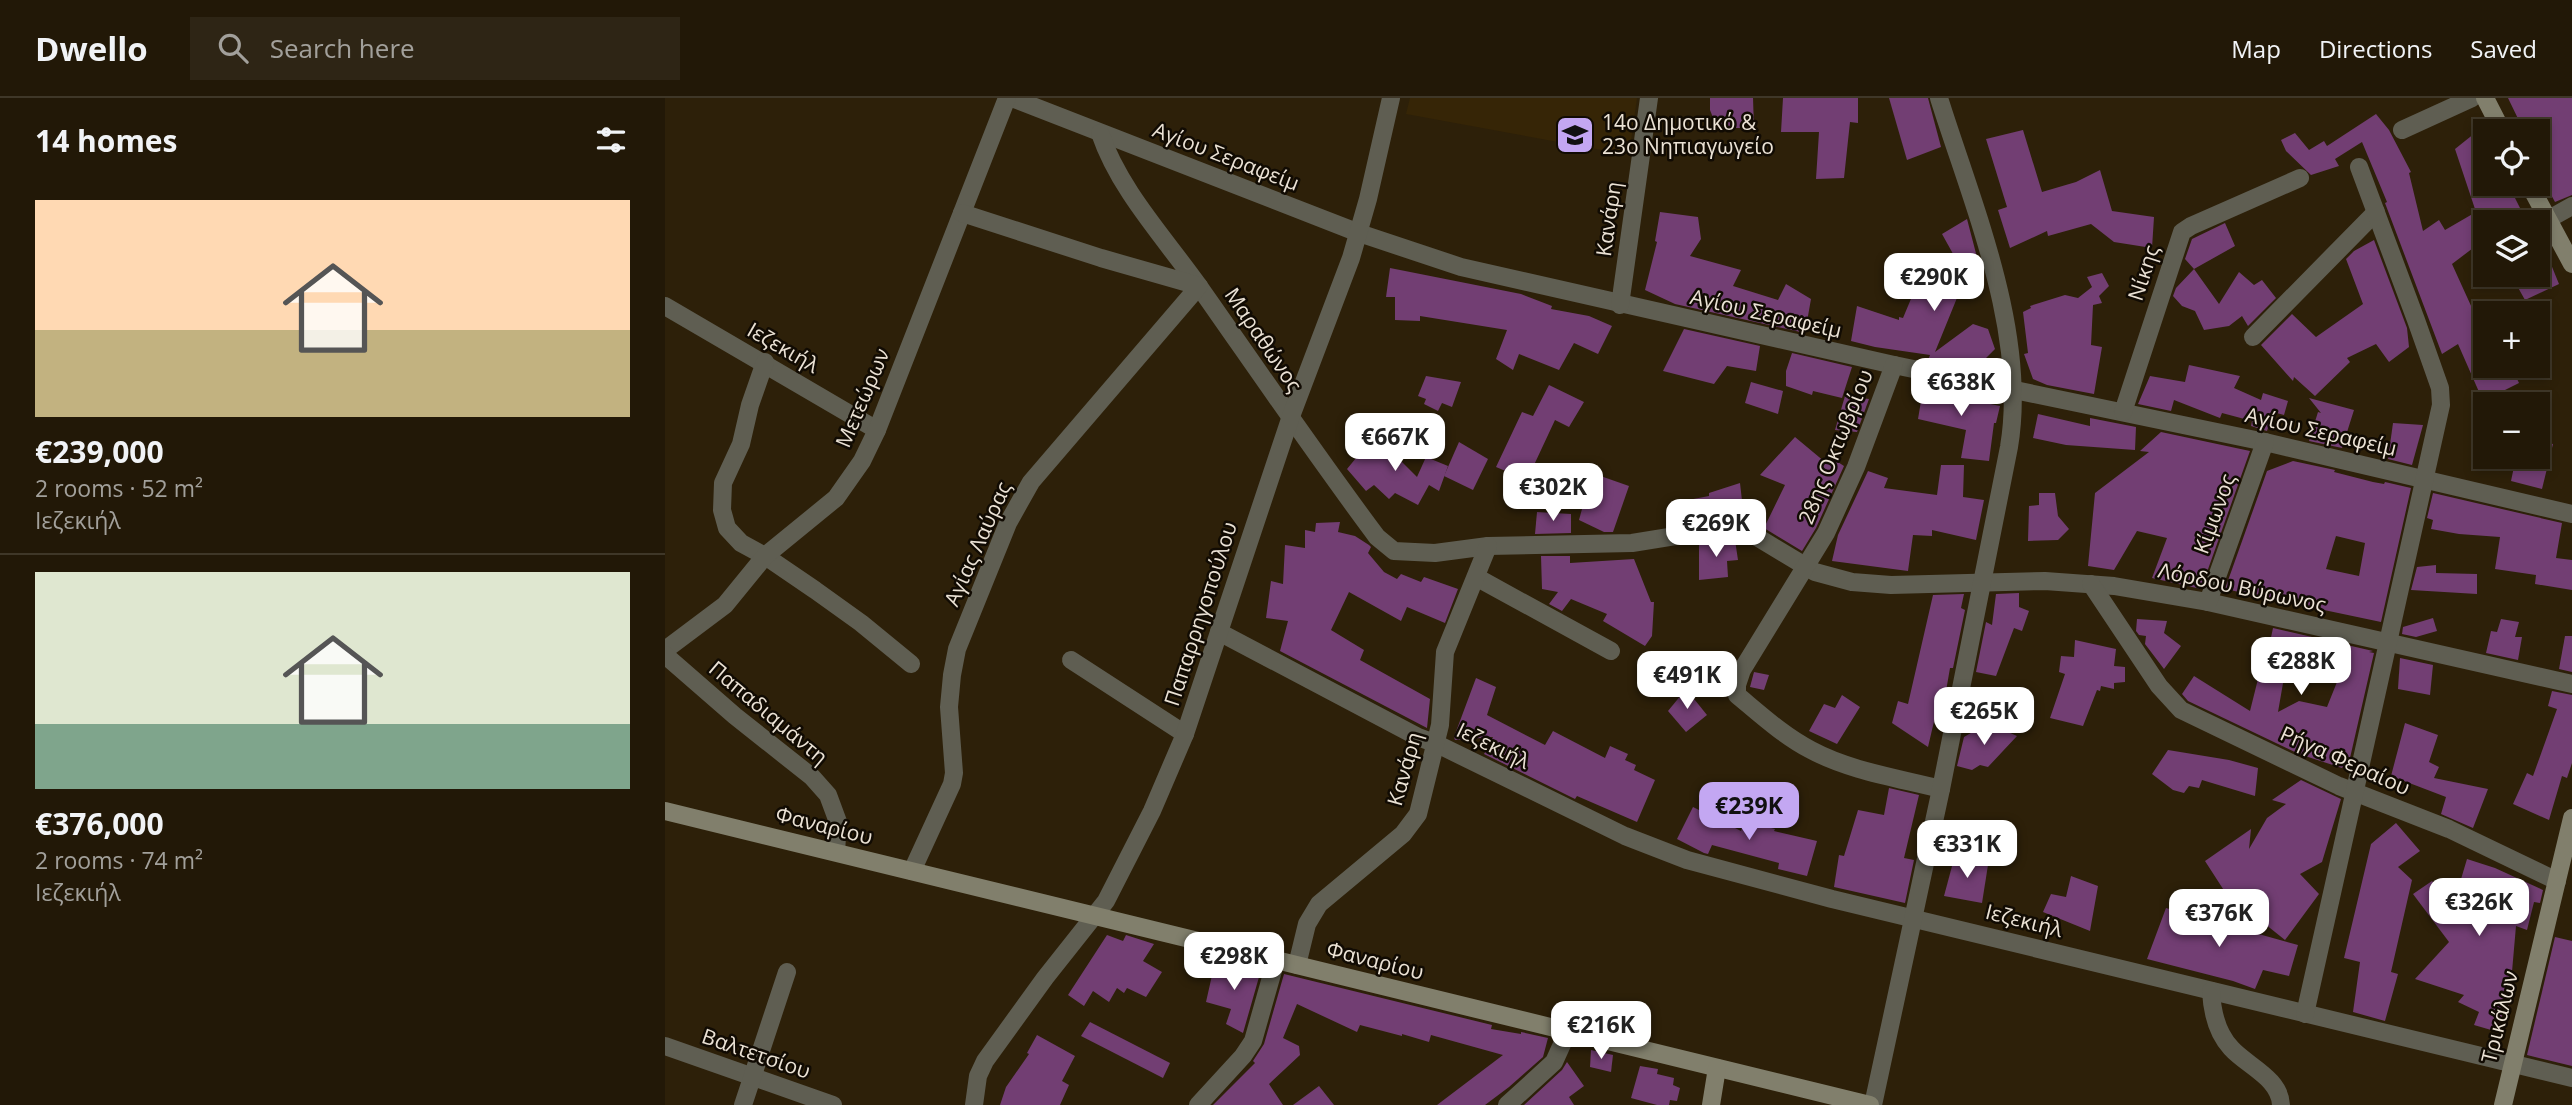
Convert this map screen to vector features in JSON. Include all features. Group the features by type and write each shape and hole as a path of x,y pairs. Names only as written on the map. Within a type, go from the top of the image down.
{"main road":[{"path":"2485,98 2496,119"},
{"path":"2550,225 2572,264"},
{"name":"Φαναρίου","path":"665,811 1872,1105"},
{"name":"Τρικάλων","path":"2503,1105 2563,874 2572,818"},
{"path":"1711,1105 1717,1068"}],"street":[{"name":"Αγίου Σεραφείμ","path":"1009,98 1359,233 1461,267 1894,365 2265,442 2572,514"},
{"name":"Μετεώρων","path":"665,650 725,605 765,556 835,498 862,461 877,430 1009,98"},
{"name":"Παπαρρηγοπούλου","path":"974,1105 978,1076 985,1061 1045,978 1096,916 1141,834 1185,733 1290,419 1359,233 1391,98"},
{"name":"Κανάρη","path":"1621,304 1649,98"},
{"path":"1872,1105 1914,918 2010,447 2014,390 2012,360 1997,284 1939,98"},
{"path":"2402,130 2472,98"},
{"name":"Μαραθώνος","path":"1100,133 1114,169 1199,286 1290,419 1387,548 1402,552 1435,553 1488,546 1632,543 1725,528 1741,529 1752,534 1806,568 1833,578 1872,585 1982,581"},
{"path":"2305,1014 2440,413 2440,388 2359,167"},
{"name":"Νίκης","path":"2123,412 2182,232 2300,178"},
{"path":"2550,218 2572,206"},
{"path":"2253,337 2377,212"},
{"path":"962,213 1199,286"},
{"name":"Αγίας Λαύρας","path":"912,871 952,784 954,773 949,707 957,649 1007,523 1031,482 1199,286"},
{"name":"Ιεζεκιήλ","path":"665,306 765,362 877,430"},
{"path":"765,362 750,404 741,444 725,476 721,499 724,519 731,534 861,623 911,664"},
{"name":"28ης Οκτωβρίου","path":"1894,365 1856,467 1826,533 1742,670 1736,691 1737,695 1776,728 1810,750 1845,764 1941,789"},
{"name":"Κίμωνος","path":"2208,602 2265,442"},
{"name":"Κανάρη","path":"1297,965 1307,924 1319,904 1403,834 1415,820 1437,744 1445,652 1488,546"},
{"path":"1476,577 1611,651"},
{"name":"Λόρδου Βύρωνος","path":"1982,581 2091,584 2208,602 2572,684"},
{"name":"Ρήγα Φεραίου","path":"2091,584 2158,686 2182,710 2354,792 2563,874"},
{"name":"Ιεζεκιήλ","path":"1220,632 1418,737 1650,847 1747,876 1914,918 2572,1078"},
{"name":"Παπαδιαμάντη","path":"665,655 735,716 812,777 828,795 838,822 836,852"},
{"path":"1071,660 1185,733"},
{"path":"1198,1105 1243,1056 1253,1041 1276,960"},
{"path":"744,1105 787,972"},
{"path":"2211,991 2214,1017 2221,1034 2231,1049 2272,1084 2281,1099 2281,1105"},
{"path":"1507,1105 1554,1062 1568,1031"},
{"name":"Βαλτετσίου","path":"665,1046 833,1105"}],"shaded area":[{"name":"14ο Δημοτικό & 23ο Νηπιαγωγείο","path":"1410,98 1637,98 1629,155 1406,114"}],"building":[{"path":"1710,98 1753,98 1754,128 1717,128 1710,110"},
{"path":"1783,98 1858,98 1858,123 1850,122 1844,178 1816,179 1819,132 1781,132"},
{"path":"1889,98 1928,98 1941,147 1907,160"},
{"path":"2508,98 2572,98 2572,195 2555,202 2550,193 2550,119 2518,119"},
{"path":"2376,114 2389,130 2411,172 2409,173 2423,231 2439,220 2445,230 2473,214 2473,248 2452,264 2473,308 2473,378 2517,378 2519,383 2501,392 2479,392 2458,344 2442,354 2385,203 2387,202 2362,142 2335,159 2339,166 2311,175 2286,151 2281,140 2295,133 2309,150 2324,141 2327,146"},
{"path":"2023,130 2042,192 2076,182 2100,170 2112,211 2154,217 2152,248 2114,242 2091,224 2048,236 2047,231 2010,248 1998,210 2007,207 1986,139"},
{"path":"2473,135 2473,196 2514,196 2521,210 2475,210 2455,149"},
{"path":"1660,212 1698,217 1701,239 1690,256 1741,270 1733,286 1778,300 1786,284 1811,299 1805,333 1675,304 1645,290 1657,242"},
{"path":"1967,219 1984,284 1959,293 1935,352 1973,324 1988,329 1995,349 1980,364 1979,371 1928,360 1930,355 1851,341 1857,306 1899,320 1899,317 1903,318 1913,294 1940,268 1957,261 1942,234"},
{"path":"2225,223 2235,246 2194,269 2185,259 2192,239"},
{"path":"2374,240 2407,328 2409,347 2389,362 2376,344 2347,358 2350,362 2315,396 2294,377 2293,381 2261,345 2292,314 2316,337 2363,304 2346,259 2354,251"},
{"path":"2550,262 2559,284 2525,300 2518,287 2550,287"},
{"path":"1390,268 1521,294 1552,306 1551,309 1589,316 1612,326 1598,354 1574,343 1559,370 1519,354 1513,370 1496,359 1507,330 1420,316 1420,321 1395,320 1395,297 1386,297"},
{"path":"2194,269 2219,304 2239,272 2254,285 2262,280 2276,298 2248,326 2242,316 2229,326 2204,330 2195,311 2182,306 2173,296 2176,288"},
{"path":"2102,273 2109,286 2099,296 2102,303 2093,305 2091,345 2102,347 2094,394 2047,385 2033,379 2024,354 2028,353 2023,312 2031,308 2030,306 2065,295 2078,298 2092,287 2087,277"},
{"path":"1684,329 1760,346 1756,371 1727,366 1714,384 1663,371"},
{"path":"1792,353 1852,367 1842,398 1813,391 1812,395 1786,386 1786,371"},
{"path":"2189,365 2240,376 2234,388 2261,400 2263,393 2288,401 2284,415 2273,412 2267,431 2251,426 2252,421 2222,413 2220,418 2174,400 2171,411 2138,404 2150,376 2185,382"},
{"path":"1426,376 1461,382 1452,407 1442,403 1438,411 1424,404 1426,399 1418,396"},
{"path":"1751,382 1783,391 1778,414 1745,403"},
{"path":"1924,383 1958,390 1957,397 2000,406 1994,423 1989,461 1961,458 1966,430 1918,419"},
{"path":"1549,385 1584,402 1569,427 1555,420 1527,480 1496,467 1522,412 1533,416"},
{"path":"1845,396 1869,399 1857,432 1835,430"},
{"path":"2309,398 2354,410 2342,448 2309,441 2318,412 2321,413"},
{"path":"2038,414 2090,426 2090,418 2136,427 2135,450 2066,445 2033,438"},
{"path":"2393,423 2423,425 2412,465 2388,459"},
{"path":"2161,432 2250,451 2201,589 2152,578 2167,538 2137,531 2114,570 2088,566 2095,493 2149,452 2140,451"},
{"path":"1375,435 1417,477 1426,457 1448,466 1439,491 1429,485 1418,505 1395,493 1389,499 1374,485 1366,491 1347,469"},
{"path":"1795,437 1825,462 1827,455 1844,466 1816,528 1802,551 1764,528 1785,485 1760,475"},
{"path":"1459,442 1488,459 1473,490 1444,476"},
{"path":"2293,461 2373,482 2411,488 2381,622 2225,589 2267,471","holes":["2336,536 2365,543 2359,576 2326,569"]},
{"path":"1941,465 1964,465 1963,497 1984,500 1976,540 1932,530 1932,536 1913,535 1908,571 1832,561 1838,535 1868,471 1888,478 1884,488 1937,495"},
{"path":"2514,469 2547,469 2542,489 2511,481"},
{"path":"1592,473 1629,486 1613,532 1604,532 1579,520"},
{"path":"1740,483 1744,518 1731,514 1732,517 1679,524 1683,501 1709,496 1709,493"},
{"path":"2039,493 2055,493 2058,516 2069,529 2058,540 2028,541 2029,506 2039,505"},
{"path":"2433,493 2562,523 2556,558 2572,560 2572,590 2535,584 2536,575 2495,569 2500,537 2431,529 2433,520 2427,518"},
{"path":"1537,512 1571,514 1571,533 1535,534"},
{"path":"1340,522 1338,532 1355,536 1369,545 1371,547 1368,553 1384,572 1397,579 1401,574 1421,582 1424,577 1458,589 1445,623 1407,607 1401,621 1349,592 1331,630 1364,650 1360,660 1430,699 1427,728 1280,651 1288,621 1266,618 1271,581 1283,584 1285,545 1305,548 1305,530 1315,532 1316,523"},
{"path":"1735,540 1738,560 1727,561 1728,577 1699,580 1699,544"},
{"path":"1541,556 1570,556 1570,563 1634,559 1651,602 1654,602 1652,636 1645,646 1603,621 1607,614 1571,599 1562,611 1549,604 1558,592 1542,589"},
{"path":"2436,565 2436,573 2477,574 2477,594 2411,590 2417,567"},
{"path":"2019,593 2019,607 2029,611 2022,631 2014,628 1996,676 1976,672 1986,622 1992,625 1996,594"},
{"path":"1964,594 1961,608 1965,610 1953,668 1950,668 1945,697 1940,696 1928,747 1892,723 1898,701 1908,704 1933,595"},
{"path":"2433,618 2437,631 2416,637 2402,634 2403,627"},
{"path":"2137,619 2167,621 2164,633 2181,646 2164,669 2145,644 2146,636 2139,635 2136,631"},
{"path":"2501,619 2519,622 2515,637 2522,637 2518,660 2486,653 2491,631 2497,632"},
{"path":"2273,628 2373,651 2369,652 2374,653 2350,758 2342,768 2299,754 2188,701 2182,694 2194,676 2250,711 2258,679 2262,680","holes":["2286,666 2339,677 2327,707 2299,701 2278,712"]},
{"path":"2565,636 2572,636 2572,672 2559,669"},
{"path":"2075,640 2116,649 2114,666 2125,667 2125,682 2114,683 2114,689 2101,686 2100,691 2097,690 2083,726 2050,718 2065,674 2059,672 2061,656 2074,657"},
{"path":"2400,658 2433,665 2430,695 2398,689"},
{"path":"1754,672 1769,675 1764,690 1750,687"},
{"path":"1476,678 1496,687 1487,715 1545,745 1553,731 1605,758 1610,746 1628,754 1625,760 1636,765 1634,770 1655,780 1637,822 1577,796 1575,799 1484,754 1493,737 1455,740"},
{"path":"1686,689 1707,715 1686,732 1668,711"},
{"path":"2552,691 2572,695 2572,763 2567,778 2562,776 2549,820 2513,804 2527,773 2533,776 2557,709 2548,706"},
{"path":"1842,695 1860,707 1837,744 1809,731 1824,704 1835,708"},
{"path":"1988,723 2017,736 1988,767 1980,765 1972,770 1957,766 1964,737"},
{"path":"2405,723 2438,735 2429,762 2439,767 2434,778 2488,789 2473,828 2441,814 2446,797 2391,776"},
{"path":"2168,750 2229,760 2258,768 2255,796 2202,780 2199,788 2189,786 2184,793 2173,790 2152,774"},
{"path":"2301,780 2341,799 2322,862 2300,874 2319,894 2285,940 2225,892 2205,861 2251,829 2249,849 2267,818 2286,804 2272,800"},
{"path":"1889,788 1919,795 1904,858 1914,860 1905,903 1834,887 1839,855 1844,856 1858,810 1884,815"},
{"path":"1693,807 1741,831 1744,821 1817,841 1807,876 1778,869 1779,863 1712,845 1708,854 1704,853 1677,839"},
{"path":"2396,823 2420,851 2398,867 2412,880 2391,972 2398,974 2385,1021 2353,1012 2360,962 2344,958 2371,844"},
{"path":"1955,855 1988,865 1982,903 1944,896"},
{"path":"2467,859 2495,868 2543,890 2540,903 2534,902 2527,930 2516,926 2509,1006 2505,1004 2498,1032 2474,1025 2479,1012 2458,1002 2464,995 2415,979 2449,942 2413,894 2432,881 2453,906"},
{"path":"2071,876 2098,886 2090,931 2043,912 2051,894 2066,897"},
{"path":"2166,908 2298,945 2289,976 2263,970 2255,989 2147,959"},
{"path":"1107,935 1123,941 1126,935 1154,944 1143,961 1162,972 1146,997 1127,988 1124,993 1117,988 1109,1002 1093,991 1084,1006 1068,995"},
{"path":"2555,937 2572,941 2572,1066 2527,1055"},
{"path":"1215,962 1261,970 1243,1033 1226,1024 1231,1009 1206,1002"},
{"path":"1284,974 1492,1025 1491,1029 1548,1038 1543,1057 1485,1105 1437,1105 1503,1055 1431,1035 1429,1042 1360,1025 1357,1032 1297,1004 1283,1038 1299,1046 1300,1055 1269,1084 1283,1105 1213,1105 1255,1063 1253,1061 1264,1044"},
{"path":"1090,1022 1170,1063 1163,1078 1081,1036"},
{"path":"1037,1035 1075,1056 1062,1081 1069,1085 1060,1105 1000,1105 1006,1087 1029,1054 1027,1053"},
{"path":"1591,1050 1613,1055 1611,1072 1590,1067"},
{"path":"1567,1062 1584,1086 1569,1097 1574,1105 1524,1105 1562,1070"},
{"path":"1640,1066 1658,1069 1657,1074 1674,1078 1673,1085 1680,1088 1677,1101 1670,1100 1669,1105 1657,1105 1631,1098"},
{"path":"1319,1086 1334,1105 1293,1105"}],"place":[{"name":"14ο Δημοτικό & 23ο Νηπιαγωγείο","path":"1575,135"}]}
